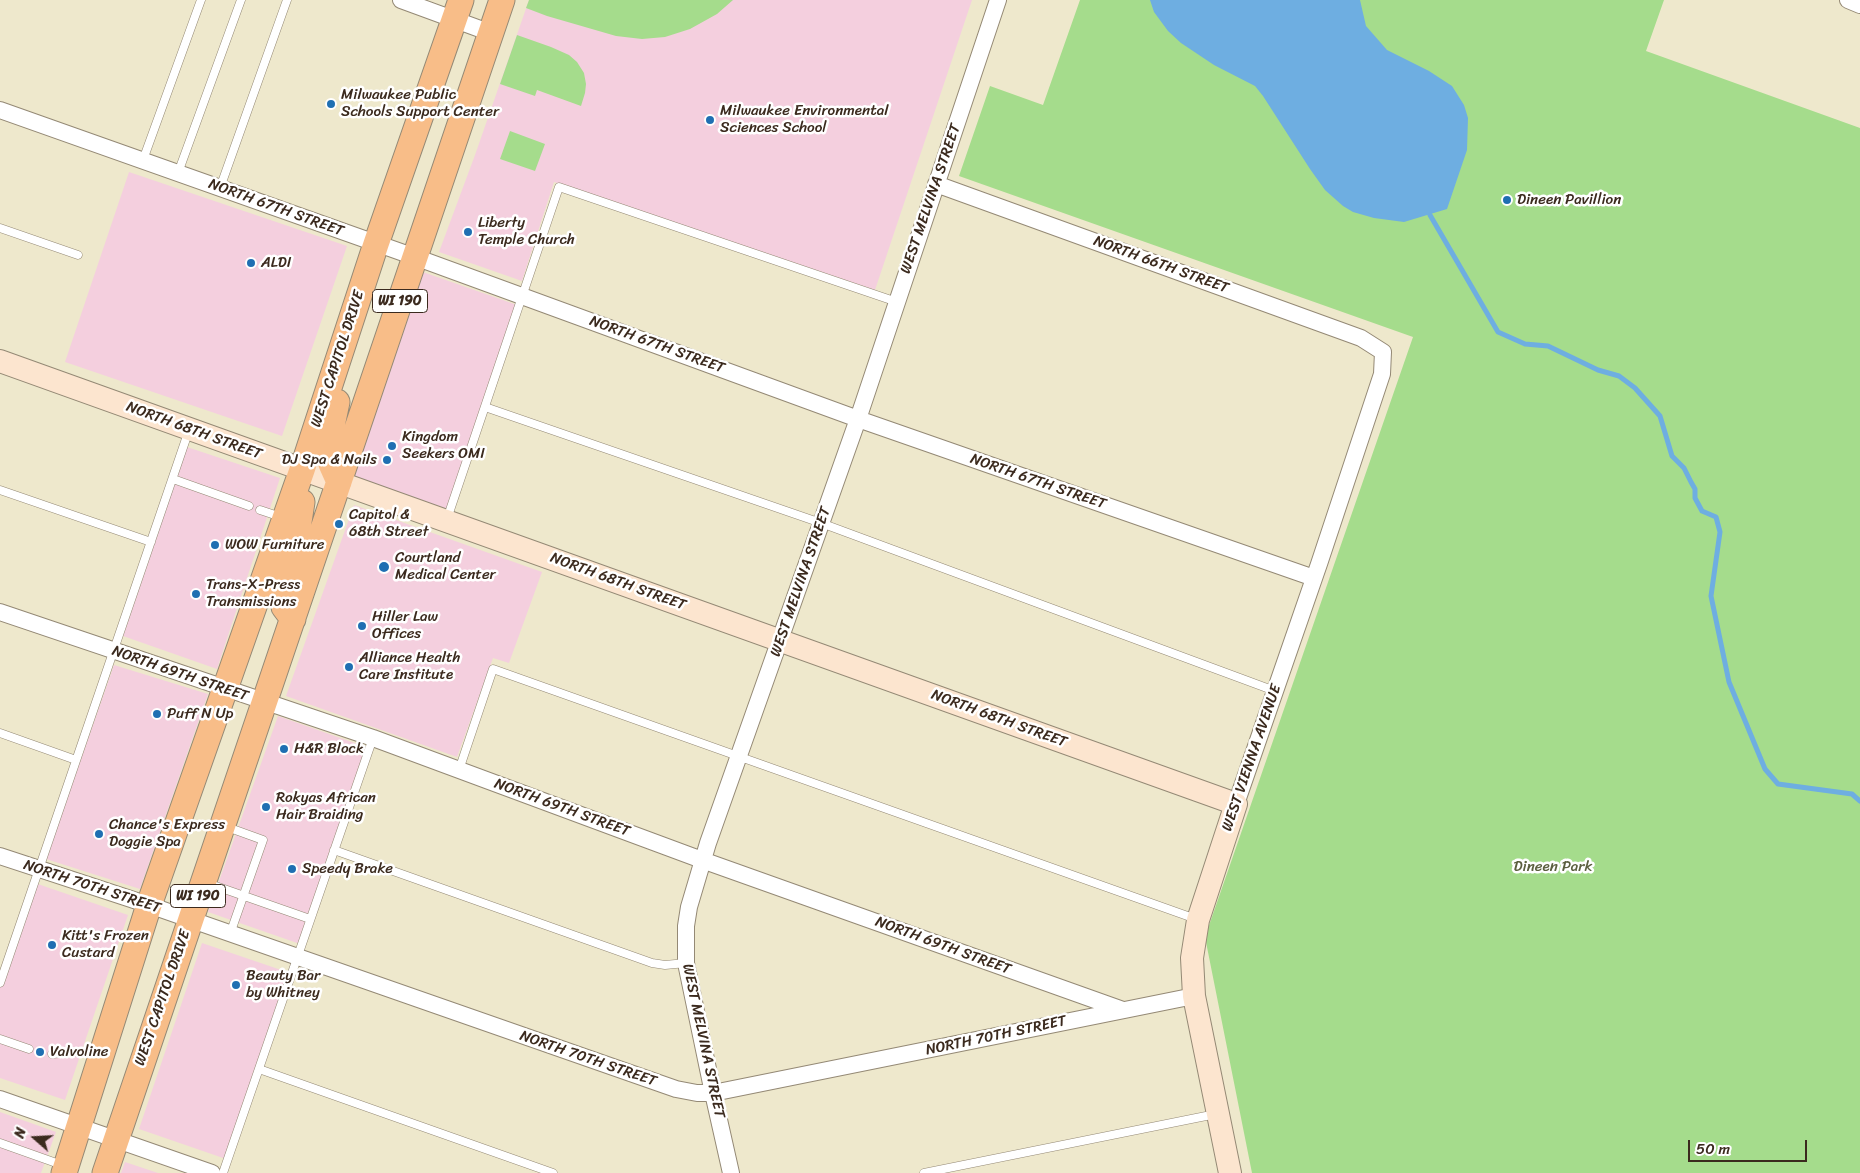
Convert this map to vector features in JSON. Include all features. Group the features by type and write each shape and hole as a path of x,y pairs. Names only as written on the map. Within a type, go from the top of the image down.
{"main road":[{"name":"WEST CAPITOL DRIVE","path":"105,1173 222,826 266,702 414,257 502,0"},
{"name":"WEST CAPITOL DRIVE","path":"65,1170 149,906 302,470 376,244 458,10"},
{"path":"338,360 342,382 332,426 331,464 339,482"},
{"path":"293,619 284,607 283,596 300,526 302,470"}],"street":[{"path":"401,0 458,10 491,33"},
{"name":"WEST MELVINA STREET","path":"731,1173 686,964 686,926 689,907 702,860 858,419 998,0"},
{"path":"1848,0 1860,4"},
{"name":"NORTH 67TH STREET","path":"0,110 414,257 858,419 1314,578"},
{"name":"NORTH 66TH STREET","path":"936,184 1361,338 1383,352"},
{"name":"WEST VIENNA AVENUE","path":"1230,1173 1194,996 1192,958 1198,920 1382,374 1383,352"},
{"name":"NORTH 68TH STREET","path":"0,361 1236,804"},
{"name":"NORTH 69TH STREET","path":"0,612 373,738 702,860 1123,1010"},
{"name":"NORTH 70TH STREET","path":"0,856 676,1089 697,1093 713,1093 1194,996"},
{"path":"0,1099 212,1173"}],"lane":[{"path":"142,160 201,0"},
{"path":"178,173 241,0"},
{"path":"220,188 288,0"},
{"path":"447,521 560,187 897,302"},
{"path":"0,228 78,255"},
{"path":"485,408 821,524 1275,690"},
{"path":"1,979 190,429"},
{"path":"173,479 249,506"},
{"path":"0,490 151,542"},
{"path":"260,510 285,519"},
{"path":"459,770 493,669 738,758 1198,920"},
{"path":"0,733 76,760"},
{"path":"223,1173 373,738"},
{"path":"222,826 262,840 230,934"},
{"path":"334,850 652,962 665,965 686,964"},
{"path":"203,882 310,919"},
{"path":"0,1038 29,1049"},
{"path":"52,1054 77,1052"},
{"path":"259,1068 553,1173"},
{"path":"924,1173 1218,1113"},
{"path":"0,1143 65,1170"}],"shaded area":[{"name":"Milwaukee Environmental Sciences School","path":"529,0 972,0 875,290 554,182 522,281 439,252"},
{"path":"129,172 347,246 282,436 65,362"},
{"path":"420,271 520,306 448,513 348,478"},
{"path":"187,447 280,478 217,669 123,636"},
{"path":"354,505 542,572 509,663 493,658 457,757 286,696"},
{"path":"114,665 208,694 140,889 46,859"},
{"path":"278,716 369,748 300,944 208,912"},
{"path":"32,882 128,915 65,1100 0,1078 0,976"},
{"path":"202,943 290,973 226,1159 139,1129"},
{"path":"0,1112 56,1132 41,1173 0,1173"},
{"path":"125,1162 158,1173 121,1173"}],"green space":[{"path":"529,0 733,0 717,14 690,29 665,37 642,39 616,36 547,16 526,8"},
{"name":"Dineen Park","path":"1080,0 1664,0 1646,51 1860,128 1860,1173 1252,1173 1205,937 1413,337 959,176 990,86 1043,105"},
{"path":"517,35 569,55 577,62 584,73 586,84 581,106 537,90 535,96 500,84"},
{"path":"510,131 545,144 535,171 500,159"}],"water":[{"path":"1150,0 1360,0 1366,26 1387,50 1429,71 1452,86 1464,105 1468,118 1467,150 1447,209 1404,222 1374,218 1353,212 1343,206 1325,190 1255,86 1214,65 1181,43 1168,31 1154,12"}],"waterway":[{"path":"1430,215 1498,332 1525,344 1548,346 1598,370 1619,376 1635,388 1660,416 1672,456 1684,468 1695,489 1695,498 1702,511 1716,517 1720,532 1711,596 1729,682 1765,769 1778,784 1852,794 1860,801"}],"place":[{"name":"Milwaukee Public Schools Support Center","path":"331,104"},
{"name":"Milwaukee Environmental Sciences School","path":"710,120"},
{"name":"Dineen Pavillion","path":"1507,200"},
{"name":"Liberty Temple Church","path":"468,232"},
{"name":"ALDI","path":"251,263"},
{"name":"Kingdom Seekers OMI","path":"392,446"},
{"name":"DJ Spa & Nails","path":"387,460"},
{"name":"Capitol & 68th Street","path":"339,524"},
{"name":"WOW Furniture","path":"215,545"},
{"name":"Courtland Medical Center","path":"384,567"},
{"name":"Trans-X-Press Transmissions","path":"196,594"},
{"name":"Hiller Law Offices","path":"362,626"},
{"name":"Alliance Health Care Institute","path":"349,667"},
{"name":"Puff N Up","path":"157,714"},
{"name":"H&R Block","path":"284,749"},
{"name":"Rokyas African Hair Braiding","path":"266,807"},
{"name":"Chance's Express Doggie Spa","path":"99,834"},
{"name":"Speedy Brake","path":"292,869"},
{"name":"Kitt's Frozen Custard","path":"52,945"},
{"name":"Beauty Bar by Whitney","path":"236,985"},
{"name":"Valvoline","path":"40,1052"}]}
